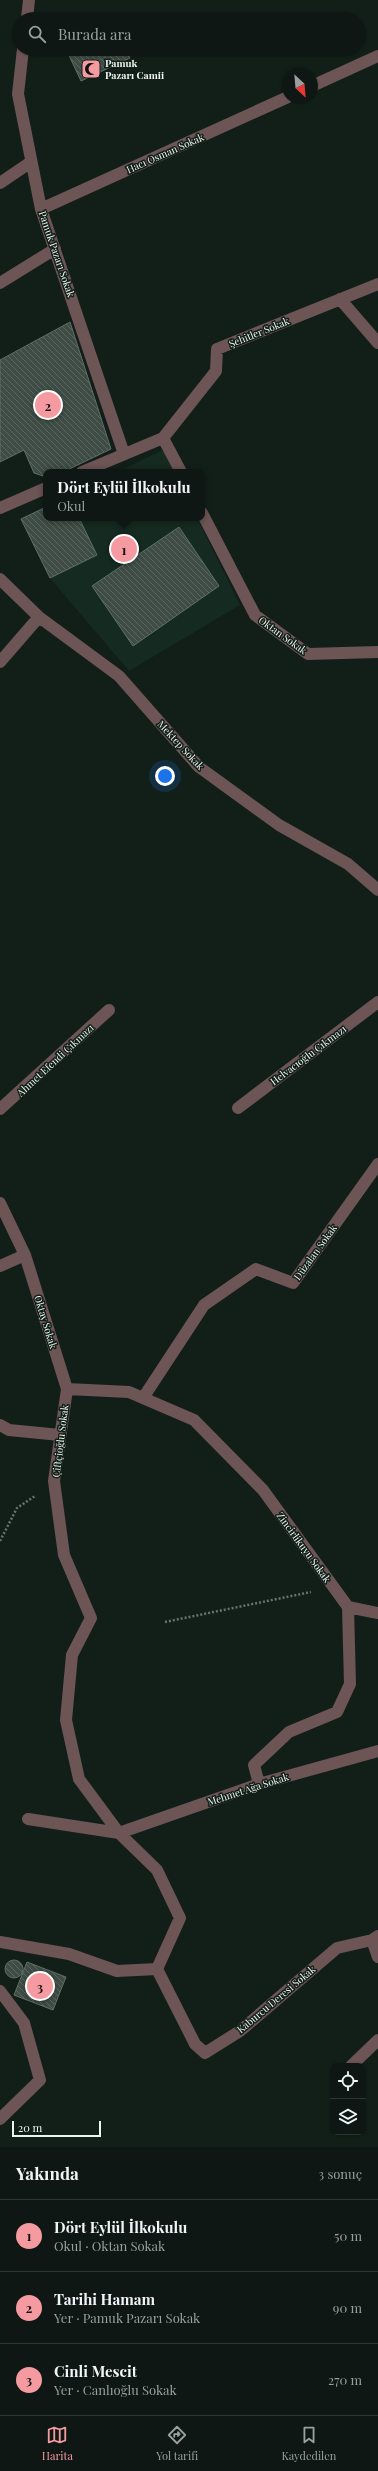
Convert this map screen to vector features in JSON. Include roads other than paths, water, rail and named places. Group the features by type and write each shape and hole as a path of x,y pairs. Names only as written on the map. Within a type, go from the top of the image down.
{"street":[{"path":"28,12 29,0"},
{"name":"Pamuk Pazarı Sokak","path":"22,56 18,94 41,209 124,454"},
{"path":"318,83 378,56"},
{"name":"Hacı Osman Sokak","path":"41,209 282,100"},
{"path":"0,184 31,162"},
{"path":"0,283 55,249"},
{"name":"Şehitler Sokak","path":"163,438 216,371 217,350 378,284"},
{"path":"340,300 378,343"},
{"path":"89,469 163,438 178,469"},
{"path":"0,508 43,489"},
{"name":"Oktan Sokak","path":"205,519 255,615 308,654 378,652"},
{"name":"Mektep Sokak","path":"0,579 39,617 120,676 198,766 279,825 348,864 378,890"},
{"path":"0,662 39,617"},
{"name":"Helvacıoğlu Çıkmazı","path":"238,1108 378,1002"},
{"name":"Ahmet Efendi Çıkmazı","path":"0,1109 110,1010"},
{"name":"Düzalan Sokak","path":"143,1398 204,1305 256,1269 293,1283 378,1164"},
{"name":"Oktay Sokak","path":"0,1203 25,1254 67,1389"},
{"path":"0,1266 25,1254"},
{"name":"Zincirlikuyu Sokak","path":"67,1389 129,1392 194,1420 263,1490 348,1607"},
{"name":"Çiftçioğlu Sokak","path":"67,1389 54,1481 64,1555 91,1618 72,1655 66,1720 80,1779 119,1833 157,1870 180,1918 157,1968"},
{"path":"0,1425 9,1430 60,1435"},
{"path":"259,1784 254,1765 289,1732 337,1712 350,1684 348,1607 378,1613"},
{"name":"Mehmet Ağa Sokak","path":"119,1833 259,1784 378,1751"},
{"path":"28,1819 119,1833"},
{"path":"375,1938 378,1957"},
{"name":"Kaburcu Deresi Sokak","path":"157,1968 195,2044 204,2053 240,2031 337,1948 375,1938"},
{"path":"0,1942 69,1954 116,1971 157,1968"},
{"path":"0,1991 24,2023 40,2080 0,2119"},
{"path":"355,2063 378,2040"}],"place":[{"name":"Pamuk Pazarı Camii","path":"91,69"},
{"name":"Tarihi Hamam","path":"48,405"},
{"name":"Dört Eylül İlkokulu","path":"124,549"},
{"name":"Cinli Mescit","path":"40,1986"}]}
